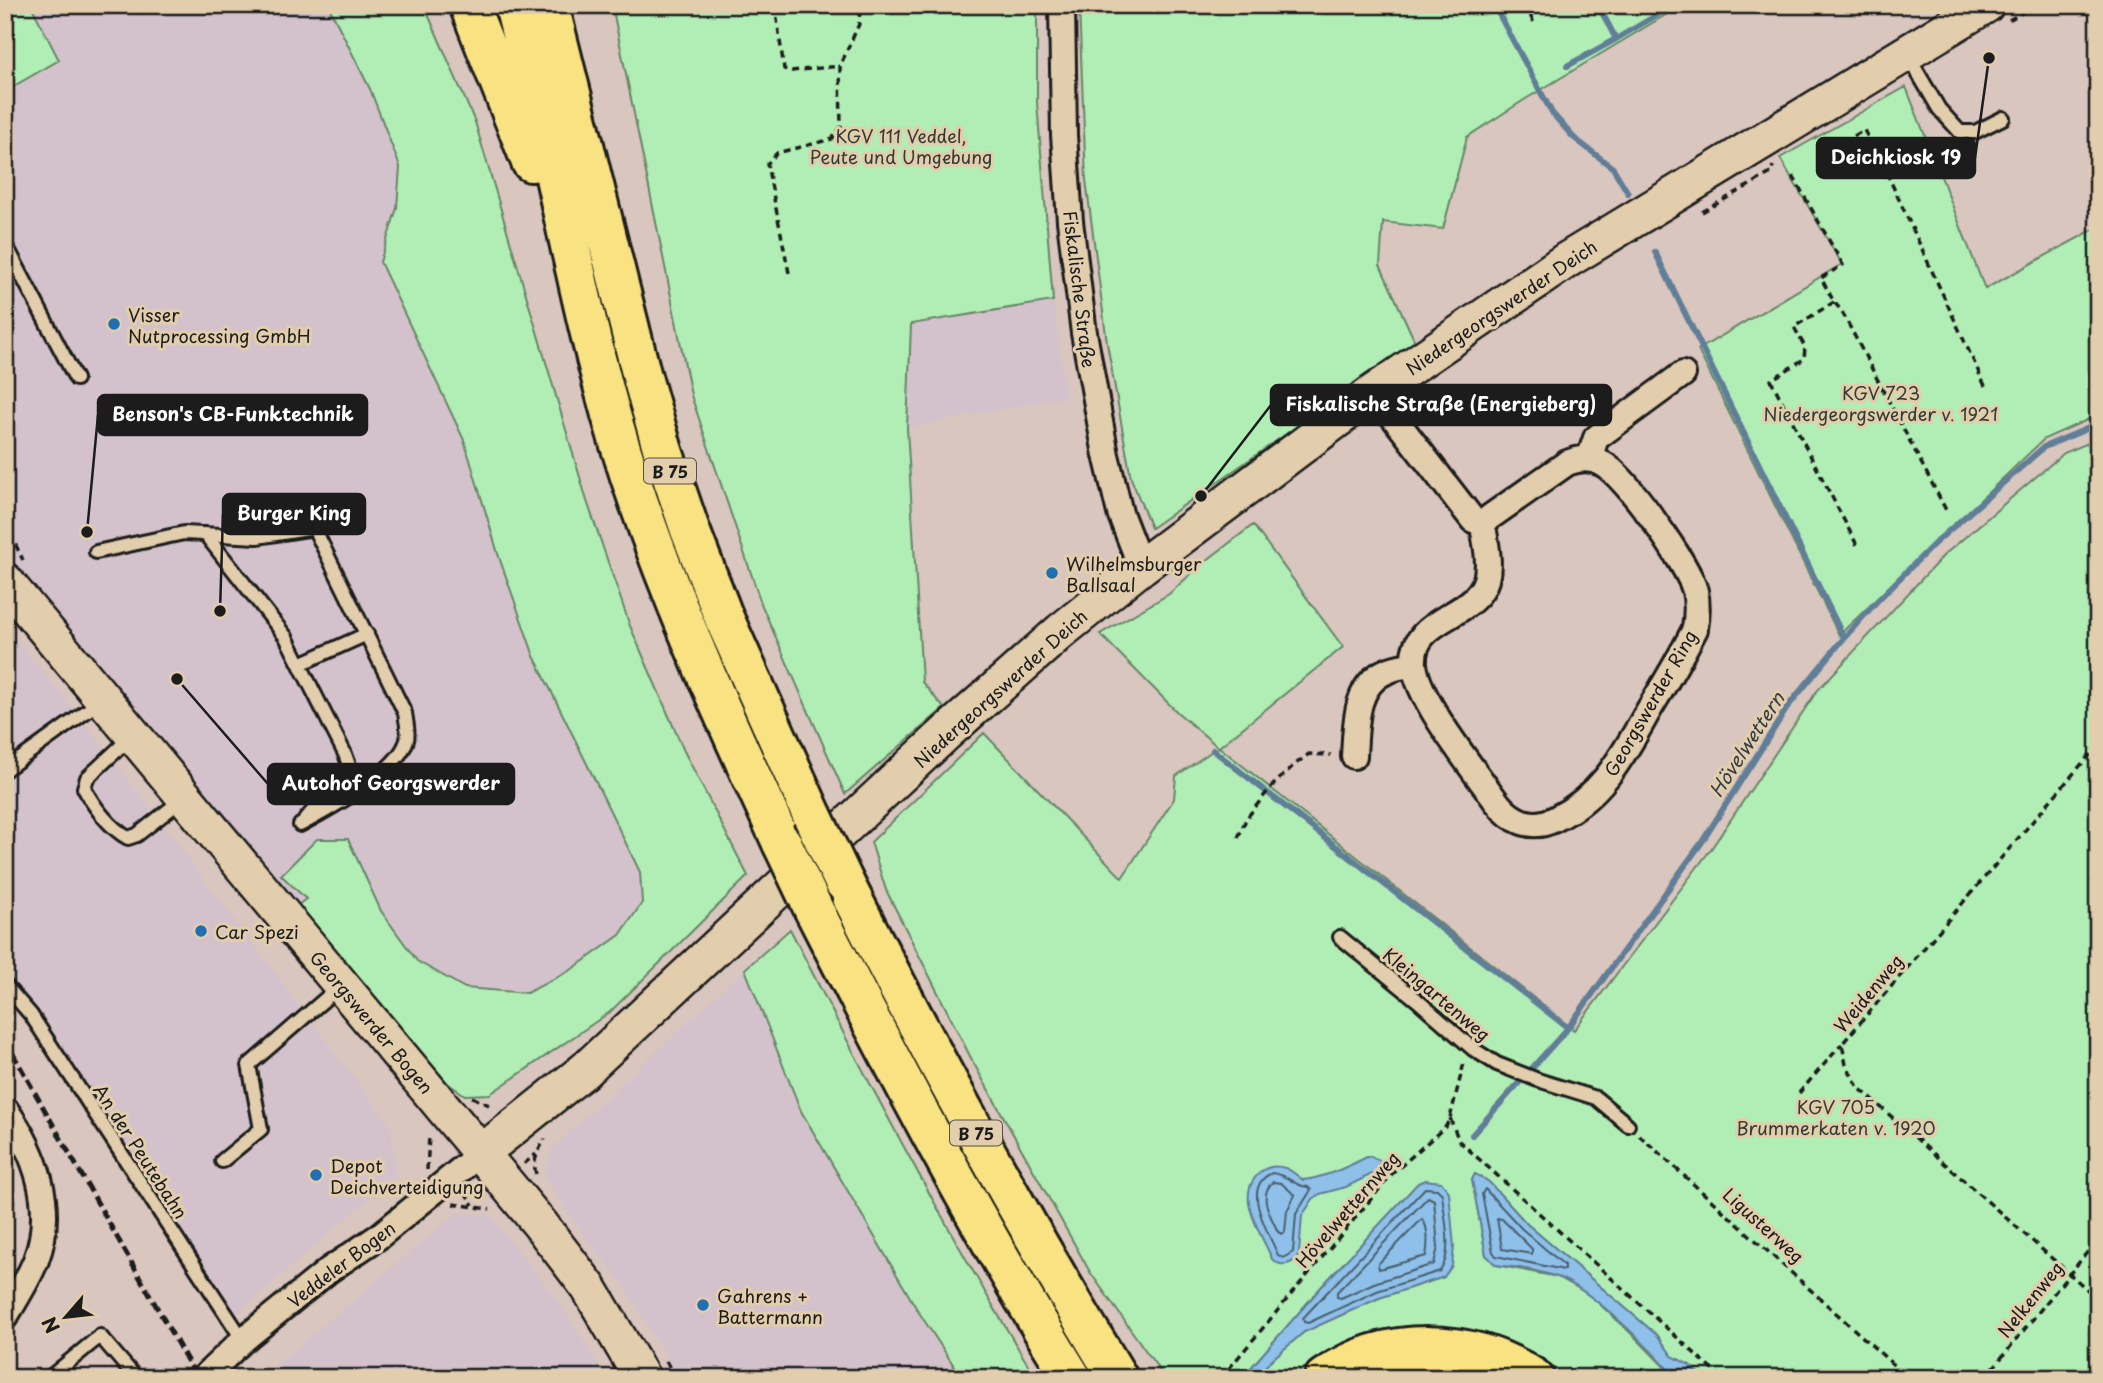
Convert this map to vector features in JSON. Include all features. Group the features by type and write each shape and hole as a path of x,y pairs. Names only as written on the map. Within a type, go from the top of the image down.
{"highway":[{"name":"B 75","path":"469,5 522,136 590,337"},
{"name":"B 75","path":"514,5 544,126 590,337 619,442 677,609 714,697 782,844 900,1078 1072,1378"},
{"path":"549,5 575,110"},
{"path":"562,5 575,110"},
{"name":"B 75","path":"575,110 642,377 667,464 724,618 812,816 930,1050 1076,1310 1118,1378"},
{"path":"1324,1378 1361,1358 1424,1345 1481,1353 1507,1362 1534,1378"},
{"path":"1400,1378 1424,1375 1458,1378"}],"street":[{"name":"Fiskalische Straße","path":"1062,5 1070,221 1084,333 1106,455 1120,513 1141,567"},
{"name":"Niedergeorgswerder Deich","path":"481,1153 585,1070 946,733 1061,631 1141,567 1374,392 1567,260 1986,5"},
{"path":"1482,523 1567,463 1589,458 1596,438 1683,374"},
{"path":"1354,756 1359,704 1369,685 1384,671 1414,664 1415,645 1425,631 1470,603 1483,587 1488,563 1482,523 1374,392"},
{"name":"Georgswerder Ring","path":"1414,664 1418,682 1427,699 1462,754 1499,805 1511,817 1528,825 1545,824 1563,815 1607,779 1684,650 1695,629 1697,611 1695,589 1685,569 1639,500 1611,469 1589,458"},
{"name":"Georgswerder Bogen","path":"5,581 540,1224 589,1288 642,1378"},
{"path":"5,1109 29,1148 37,1170 44,1219 36,1261 5,1317"},
{"name":"Veddeler Bogen","path":"203,1378 243,1340 329,1270 387,1229 481,1153"}],"lane":[{"path":"1907,54 1939,109 1960,132 1975,132 2003,118"},
{"path":"5,252 9,251 76,379"},
{"path":"96,552 184,533 205,534 257,537 314,528 405,713 408,738 402,751 390,765 343,801 300,825 347,771 349,765 286,636 205,534"},
{"path":"300,664 367,634"},
{"path":"5,770 103,699"},
{"path":"133,736 87,778 84,789 90,800 118,832 128,838 137,835 184,798"},
{"name":"Kleingartenweg","path":"1339,937 1471,1047 1497,1064 1596,1098 1628,1125"},
{"name":"An der Peutebahn","path":"5,985 31,1015 243,1340"},
{"path":"222,1161 261,1129 249,1065 342,985"},
{"path":"49,1378 100,1336 136,1378"}],"path":[{"path":"775,5 784,68 792,71 840,66"},
{"path":"789,273 767,164 777,153 832,139 841,127 840,66 859,24 860,5"},
{"path":"1525,5 1534,23"},
{"path":"1854,136 1864,130 1884,167 1986,388"},
{"path":"1793,176 1843,265 1821,278 1833,302 1841,310 1947,512"},
{"path":"1833,302 1794,327 1805,347 1804,359 1771,380 1858,547"},
{"name":"Weidenweg","path":"2098,745 1842,1044 1846,1065 1858,1087 2098,1299"},
{"path":"1238,838 1246,819 1272,787 1309,754 1354,756"},
{"path":"1799,1093 1842,1044"},
{"name":"Hövelwetternweg","path":"1221,1378 1392,1174 1446,1126 1463,1065 1471,1047"},
{"path":"1450,1118 1459,1141 1722,1378"},
{"name":"Ligusterweg","path":"1628,1125 1908,1378"},
{"path":"428,1160 431,1151 438,1159"},
{"path":"518,1169 536,1154"},
{"path":"455,1204 473,1205"},
{"name":"Nelkenweg","path":"1984,1378 2098,1239"}],"shaded area":[{"path":"31,5 328,5 370,89 400,167 397,208 380,262 464,440 499,557 534,656 640,872 642,903 620,935 571,970 527,993 465,988 417,961 381,911 348,839 282,875 306,899 294,908 6,557 5,91 59,60"},
{"path":"1053,301 1066,397 907,428 911,323"},
{"path":"5,625 106,750 391,1126 396,1175 234,1316 35,1011 5,974"},
{"path":"745,969 801,1111 918,1311 962,1378 678,1378 625,1287 544,1177 551,1149"},
{"path":"457,1213 489,1214 563,1307 606,1378 260,1378"}],"green space":[{"path":"5,5 31,5 59,60 5,91"},
{"path":"328,5 424,5 475,122 587,501 630,626 684,751 748,876 610,1012 490,1094 465,1095 441,1079 294,908 306,899 281,875 317,839 348,839 381,911 417,961 465,988 527,993 571,970 620,935 642,903 640,872 534,656 499,557 464,440 380,262 397,208 400,167 370,89"},
{"name":"KGV 111 Veddel, Peute und Umgebung","path":"612,5 1037,5 1037,103 1053,301 911,324 907,428 922,682 944,708 845,794 762,606 691,395"},
{"path":"1079,5 1682,5 1467,137 1443,229 1383,222 1380,265 1416,344 1151,528 1131,478 1107,343 1086,180"},
{"name":"KGV 723 Niedergeorgswerder v. 1921","path":"1906,87 1985,289 2098,227 2098,415 2044,439 1839,635 1698,350 1842,264 1780,158"},
{"name":"KGV 705 Brummerkaten v. 1920","path":"2098,439 2098,1378 1703,1378 1672,1356 1658,1336 1527,1224 1489,1182 1475,1174 1472,1180 1486,1255 1496,1265 1558,1277 1591,1296 1675,1378 1565,1378 1518,1347 1492,1336 1437,1327 1381,1332 1341,1346 1288,1378 1256,1378 1270,1361 1304,1332 1379,1298 1444,1277 1430,1182 1425,1180 1418,1183 1323,1285 1242,1378 1165,1378 1090,1272 973,1062 886,890 871,842 984,733 1122,878 1174,799 1176,776 1218,747 1177,712 1100,634 1169,594 1202,564 1253,525 1343,647 1219,747 1574,1030 1711,849 1817,691 1944,555 2064,453"},
{"path":"790,929 908,1156 1036,1378 962,1378 918,1311 801,1111 745,969"}],"water":[{"path":"1369,1156 1381,1161 1376,1172 1313,1199 1302,1216 1299,1254 1290,1263 1275,1262 1256,1225 1249,1203 1253,1180 1270,1167 1285,1168 1303,1180 1312,1179"},
{"path":"1475,1174 1489,1182 1527,1224 1658,1336 1672,1356 1690,1365 1703,1378 1675,1378 1621,1322 1573,1285 1545,1273 1496,1265 1486,1255 1472,1180"},
{"path":"1425,1180 1441,1182 1449,1192 1454,1247 1452,1266 1444,1277 1379,1298 1304,1332 1270,1361 1256,1378 1242,1378 1323,1285 1418,1183"}],"waterway":[{"path":"1494,5 1552,113 1573,137 1613,168 1628,193"},
{"path":"1567,66 1616,39 1598,5"},
{"path":"1616,39 1674,5"},
{"path":"1655,252 1844,638"},
{"name":"Hövelwettern","path":"1472,1135 1568,1028 1702,842 1789,705 1844,638 1936,542 2044,447 2098,424"},
{"path":"1213,750 1568,1028"}],"railway":[{"path":"5,1040 197,1378"}],"place":[{"name":"Deichkiosk 19","path":"1989,58"},
{"name":"Visser Nutprocessing GmbH","path":"114,324"},
{"name":"Fiskalische Straße (Energieberg)","path":"1201,496"},
{"name":"Benson's CB-Funktechnik","path":"87,532"},
{"name":"Wilhelmsburger Ballsaal","path":"1052,573"},
{"name":"Burger King","path":"220,611"},
{"name":"Autohof Georgswerder","path":"177,679"},
{"name":"Car Spezi","path":"201,931"},
{"name":"Depot Deichverteidigung","path":"316,1175"},
{"name":"Gahrens + Battermann","path":"703,1305"}]}
